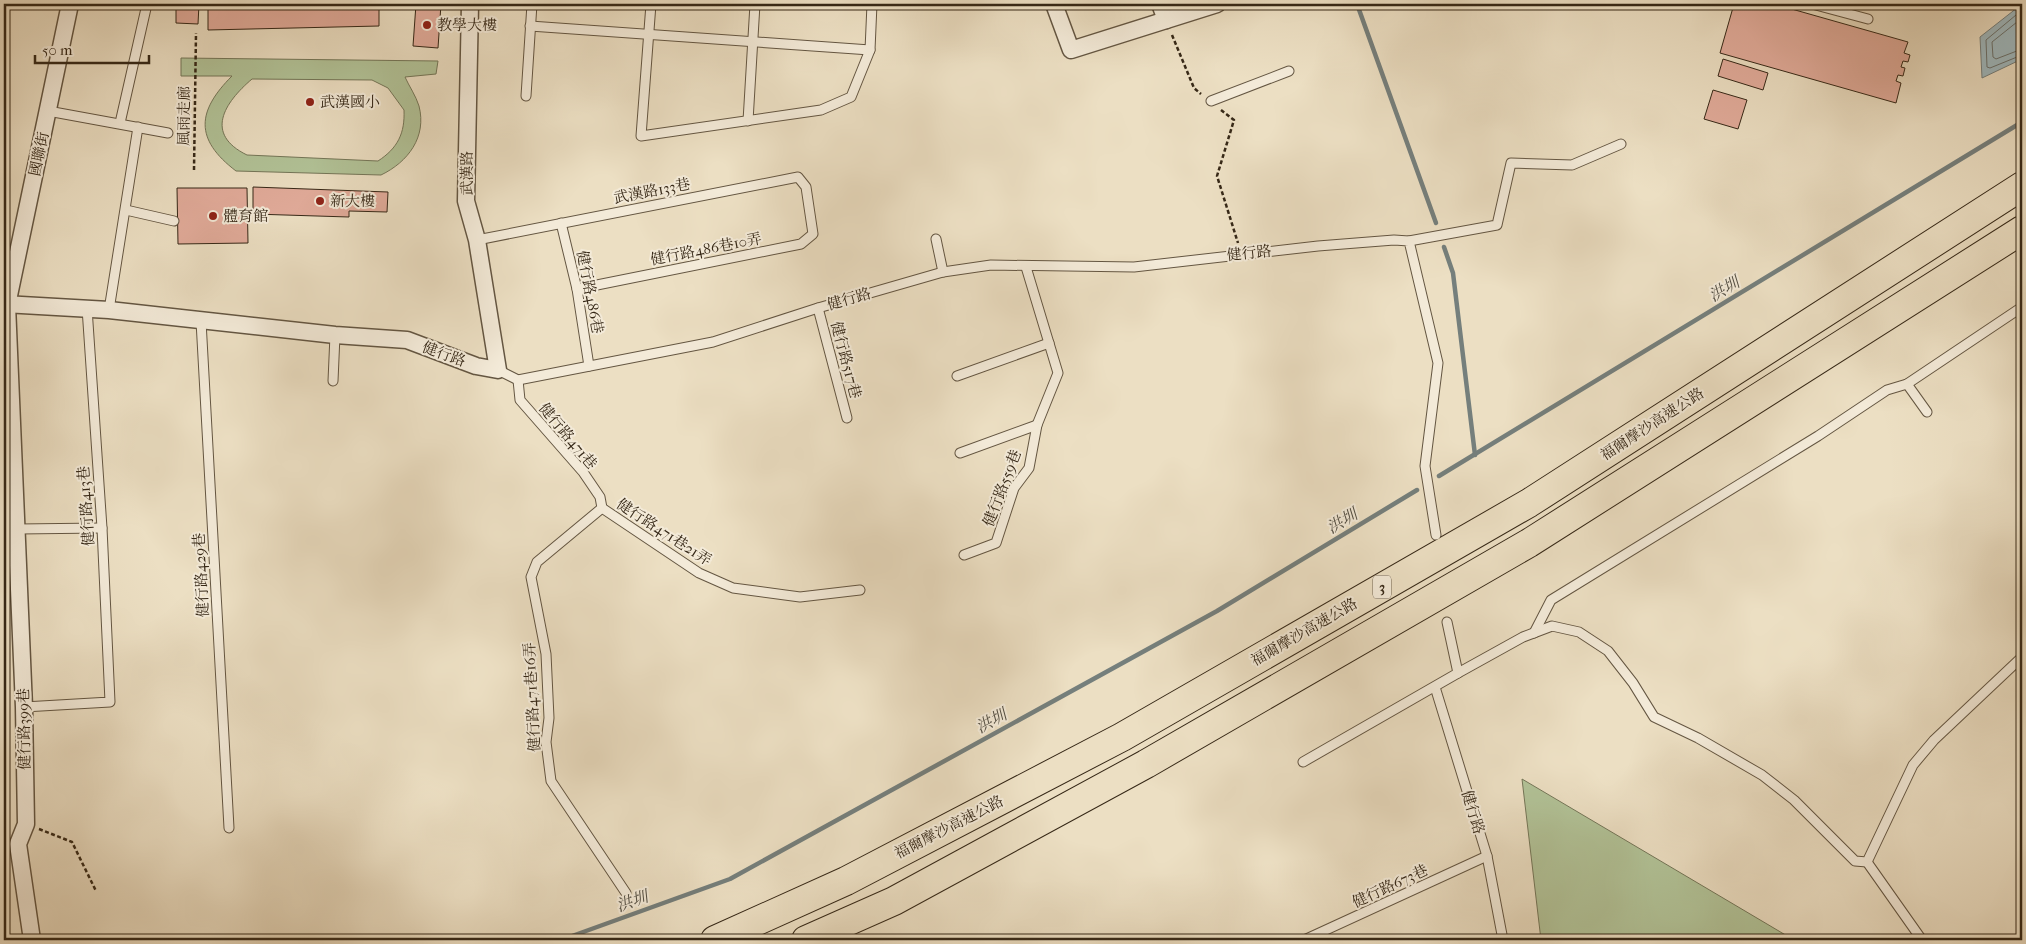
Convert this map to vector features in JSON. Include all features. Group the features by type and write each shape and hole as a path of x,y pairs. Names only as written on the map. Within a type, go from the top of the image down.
{"highway":[{"name":"福爾摩沙高速公路","path":"715,940 846,881 1122,737 1529,503 2022,186"},
{"name":"3","path":"806,940 894,901 1146,764 1529,543 2022,230"}],"street":[{"name":"國聯街","path":"5,304 70,4"},
{"name":"武漢路","path":"470,4 466,200 477,240 498,370"},
{"path":"1054,4 1071,50 1217,4"},
{"path":"1160,4 1166,20"},
{"name":"健行路","path":"5,304 87,308 335,335 406,340 476,366 498,370"},
{"name":"健行路399巷","path":"5,304 18,529 24,707 26,824 18,844"},
{"path":"4,855 18,844 32,940"}],"lane":[{"path":"120,123 147,4"},
{"path":"526,96 532,4"},
{"path":"651,4 641,136 821,110 851,97 870,50 872,4"},
{"path":"748,121 755,4"},
{"path":"1812,4 1868,19"},
{"path":"530,26 870,50"},
{"path":"1211,101 1289,71"},
{"path":"48,111 168,133"},
{"path":"109,310 138,127"},
{"name":"健行路","path":"498,370 518,380 713,342 818,308 944,272 991,265 1026,267 1134,267 1241,254 1394,240 1409,241 1497,225 1511,163 1572,165 1621,144"},
{"name":"武漢路133巷","path":"477,240 798,177 806,187 810,211"},
{"path":"126,210 174,221"},
{"name":"健行路486巷10弄","path":"577,289 801,244 813,234 810,211"},
{"name":"健行路486巷","path":"561,223 577,289 590,366"},
{"path":"936,240 944,272"},
{"path":"1409,241 1438,363 1425,466 1436,535"},
{"name":"健行路559巷","path":"964,555 996,544 1014,488 1029,468 1038,425 1058,373 1026,267"},
{"path":"1534,633 1551,600 1818,436 1886,390 1907,384 2022,307"},
{"name":"健行路413巷","path":"24,707 110,702 102,528 87,308"},
{"name":"健行路517巷","path":"818,308 847,418"},
{"name":"健行路429巷","path":"200,321 229,828"},
{"path":"333,381 335,335"},
{"path":"957,376 1049,343"},
{"name":"健行路471巷","path":"518,380 520,400 583,472 600,497 602,508"},
{"path":"1907,384 1927,412"},
{"path":"960,453 1038,425"},
{"name":"健行路471巷21弄","path":"602,508 699,573 733,588 800,597 860,590"},
{"name":"健行路471巷16弄","path":"602,508 537,562 531,577 546,654 549,718 546,742 551,781 626,893"},
{"path":"18,529 102,528"},
{"path":"1447,622 1458,673"},
{"path":"1303,762 1458,673 1534,633 1552,626 1579,632 1608,651 1634,683 1654,717 1698,738 1762,775 1794,800 1855,861 1867,862"},
{"path":"1867,862 1913,765 1934,740 2022,657"},
{"name":"健行路","path":"1435,687 1487,856 1503,940"},
{"name":"健行路673巷","path":"1304,940 1487,856"},
{"path":"1867,862 1922,940"}],"path":[{"path":"1166,20 1194,88 1234,120 1217,176 1241,254"},
{"name":"風雨走廊","path":"194,170 196,33"},
{"path":"26,824 72,842 96,891"}],"green space":[{"path":"181,58 438,61 436,74 405,77 419,106 421,117 418,138 407,156 391,170 381,175 236,171 213,148 207,136 205,125 212,101 232,76 181,76","holes":["252,79 372,80 388,88 404,110 403,126 399,139 391,151 378,161 247,155 234,147 226,138 222,128 223,118 233,98"]},
{"path":"1522,779 1794,940 1541,940"}],"water":[{"path":"2022,4 2022,59 1982,78 1980,37"}],"building":[{"path":"176,4 199,4 198,24 176,23"},
{"path":"208,4 379,4 379,26 208,30"},
{"name":"教學大樓","path":"416,4 441,4 438,48 413,46"},
{"path":"1734,4 1774,4 1908,42 1904,53 1910,55 1908,62 1903,61 1901,67 1905,68 1903,76 1898,75 1896,81 1901,83 1896,103 1720,53"},
{"path":"1723,59 1768,73 1763,90 1718,76"},
{"path":"1713,90 1747,100 1738,129 1704,119"},
{"name":"新大樓","path":"253,187 388,192 387,212 349,211 349,217 253,214"},
{"name":"體育館","path":"177,188 247,188 248,243 178,244"}],"waterway":[{"path":"1357,4 1436,223"},
{"name":"洪圳","path":"1439,476 2022,122"},
{"path":"1444,247 1453,273 1475,455"},
{"name":"洪圳","path":"561,940 730,879 1217,611 1417,490"}],"place":[{"name":"教學大樓","path":"427,25"},
{"name":"武漢國小","path":"310,102"},
{"name":"新大樓","path":"320,201"},
{"name":"體育館","path":"213,216"}]}
